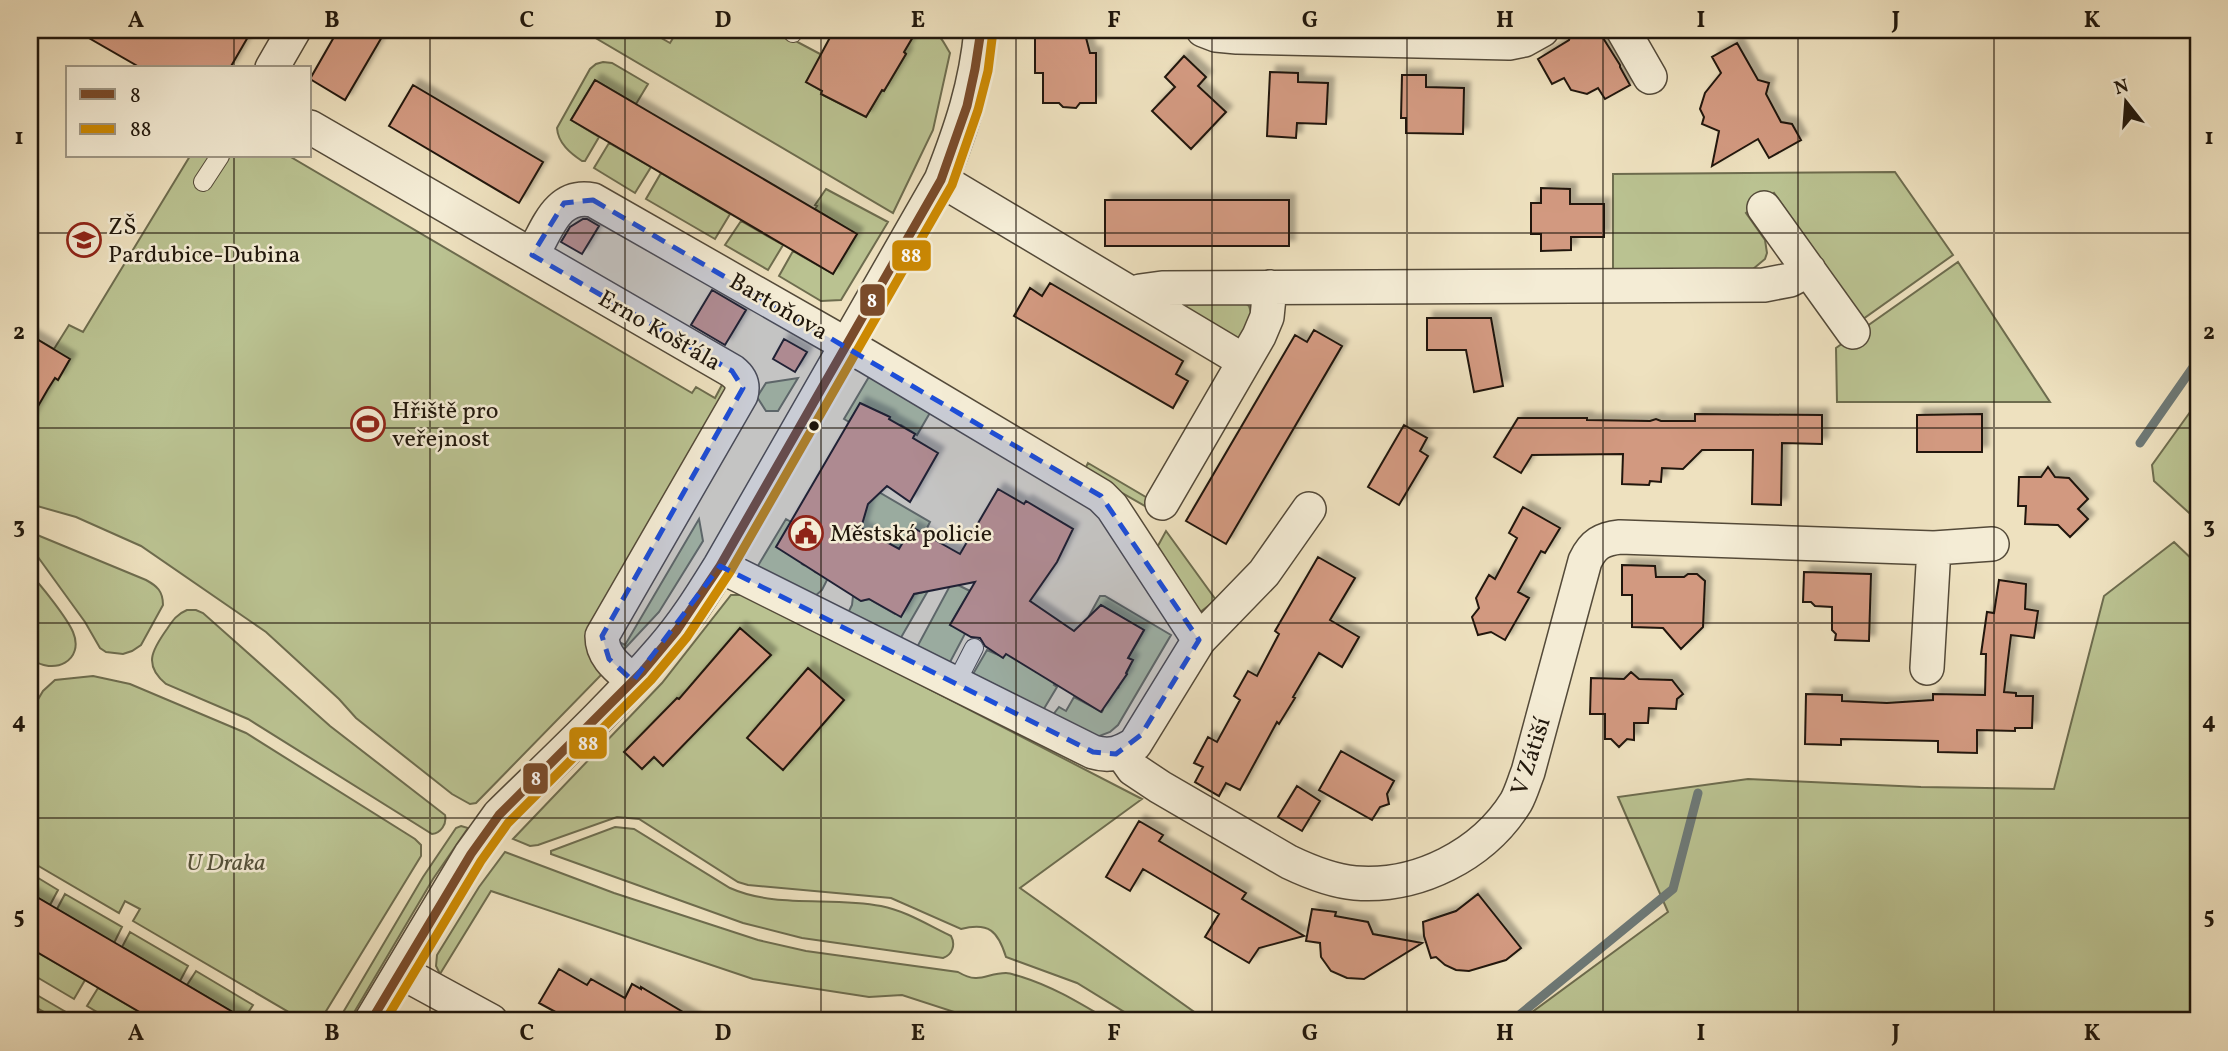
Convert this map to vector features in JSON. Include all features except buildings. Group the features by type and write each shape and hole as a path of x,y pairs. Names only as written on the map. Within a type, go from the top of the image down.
{"street":[{"path":"273,66 294,30"},
{"path":"981,30 971,94 941,180 847,345 1107,501 1199,640"},
{"path":"1203,30 1216,35 1237,37 1509,43 1524,40 1542,30"},
{"path":"1623,30 1650,77"},
{"name":"Erno Košťála","path":"312,128 732,371 742,381 741,395 602,636 602,644 609,659 633,681"},
{"path":"941,180 1244,362"},
{"name":"Bartoňova","path":"371,1021 471,854 499,816 633,681 682,624 720,566 847,345 593,200 572,199 564,203 532,255"},
{"path":"1764,208 1853,332"},
{"path":"1135,296 1140,291 1150,289 1270,286 1764,285 1790,280 1809,270"},
{"path":"1162,502 1259,336 1267,317 1270,286"},
{"path":"720,566 1093,752 1110,755 1135,744 1199,640 1264,573 1309,509"},
{"name":"V Zátiší","path":"1121,752 1133,769 1160,788 1310,872 1356,883 1407,880 1438,869 1468,851 1504,819 1517,799 1528,772 1585,561 1596,544 1605,539 1620,537 1934,548 1992,544"},
{"path":"1927,668 1934,548"},
{"path":"401,972 491,1021"}],"lane":[{"path":"203,182 219,158"},
{"path":"956,683 974,649"}],"highlighted area":[{"path":"593,200 1101,496 1199,640 1141,735 1116,754 1093,752 720,566 633,681 609,659 602,636 743,388 732,371 532,255 564,203"}],"green space":[{"path":"582,30 647,30 670,43 678,30 775,30 822,55 806,82 822,91 821,94 866,117 906,54 904,52 917,30 938,35 950,53 933,130 893,213"},
{"path":"603,62 612,63 648,84 636,104 595,80 571,120 599,137 585,161 582,161 562,143 557,128 590,69"},
{"path":"609,143 651,167 635,193 594,168"},
{"name":"Hřiště pro veřejnost","path":"189,158 292,158 692,393 696,387 715,398 723,383 727,387 604,672 476,803 470,804 452,794 356,718 266,632 141,546 76,517 30,504 30,335 54,349 69,325 83,332"},
{"path":"1895,172 1953,255 1863,319 1774,193 1746,213 1765,240 1767,253 1765,259 1753,269 1613,271 1613,174"},
{"path":"661,173 730,214 715,239 646,199"},
{"path":"826,189 888,222 841,300 821,301 779,276 793,251 833,274 856,234 815,209"},
{"path":"741,221 783,245 768,270 725,245"},
{"path":"1958,262 2050,402 1837,402 1836,348"},
{"path":"1163,300 1244,302 1249,306 1253,319 1237,342"},
{"path":"870,375 931,411 917,435 888,421 888,416 860,404 849,422 844,419"},
{"path":"798,378 778,411 766,411 757,397 766,383"},
{"path":"2198,401 2198,521 2154,481 2152,465"},
{"path":"1088,463 1168,510 1164,517 1084,471"},
{"path":"872,488 930,522 924,534 895,556 856,530"},
{"path":"699,519 703,541 659,612 615,659 609,637 625,645"},
{"path":"786,519 791,522 805,558 802,564 805,562 815,572 828,578 822,590 814,597 756,569"},
{"path":"1166,531 1216,600 1195,616 1154,553"},
{"path":"30,532 146,580 156,587 161,593 163,605 141,645 123,654 106,652 100,648 85,622 30,546"},
{"path":"2174,542 2198,565 2198,1021 1520,1021 1668,912 1618,797 1748,779 1921,787 2054,789 2104,596"},
{"path":"945,554 948,556 899,641 847,615 853,596 861,601 869,599 895,614 903,612 914,594 923,592"},
{"path":"30,574 65,619 76,642 71,658 57,666 49,666 30,658"},
{"path":"952,582 970,591 950,625 954,623 967,630 948,666 916,649"},
{"path":"731,595 747,595 1142,799 1020,888 1207,1021 1139,1021 1077,983 1006,957 996,935 985,928 961,929 891,898 738,882 639,819 617,817 538,845 530,846 513,839 662,683"},
{"path":"1100,596 1105,596 1171,635 1118,725 1110,732 1097,737 1052,716 1059,707 1066,711 1074,697 1102,712 1099,708 1113,685 1119,688 1116,684 1126,675 1132,660 1128,658 1144,630 1101,605 1093,618 1089,616"},
{"path":"187,610 203,613 330,726 445,815 441,830 432,834 248,719 166,684 154,670 152,657 173,620"},
{"path":"987,650 1003,657 1006,653 1056,682 1054,685 1057,687 1042,712 973,674"},
{"name":"U Draka","path":"93,676 130,684 246,733 421,845 421,856 320,1021 304,1021 133,921 140,909 125,901 119,913 30,861 30,713 43,691 55,680"},
{"path":"615,827 634,829 730,888 767,898 862,903 890,908 951,936 952,949 949,955 943,958 802,938 743,923 551,854 551,851"},
{"path":"456,828 468,828 433,879 349,1021 338,1021 423,877"},
{"path":"505,852 614,893 758,940 806,951 958,972 972,978 999,973 1012,974 1056,991 1110,1021 982,1021 902,995 869,997 753,979 491,891 440,974 436,966 437,955 479,887"},
{"path":"30,873 58,890 50,905 30,893"},
{"path":"65,894 122,927 114,943 57,909"},
{"path":"130,932 188,966 180,981 122,947"},
{"path":"33,950 85,980 74,999 30,973 30,956"},
{"path":"196,971 253,1005 244,1019 187,985"},
{"path":"98,988 150,1018 148,1021 112,1021 87,1006"},
{"path":"30,991 66,1012 60,1021 30,1004"}],"waterway":[{"path":"2140,443 2198,360"},
{"path":"1512,1021 1673,889 1698,793"}],"transit line":[{"name":"8","path":"371,1021 471,854 499,815 642,672 677,630 720,566 941,180 967,106 981,30"},
{"name":"88","path":"385,1021 481,861 508,823 651,680 687,637 730,572 952,185 978,110 988,71 993,31"}],"place":[{"name":"ZŠ Pardubice-Dubina","path":"84,240"},
{"name":"Hřiště pro veřejnost","path":"368,424"},
{"name":"Městská policie","path":"806,533"}]}
